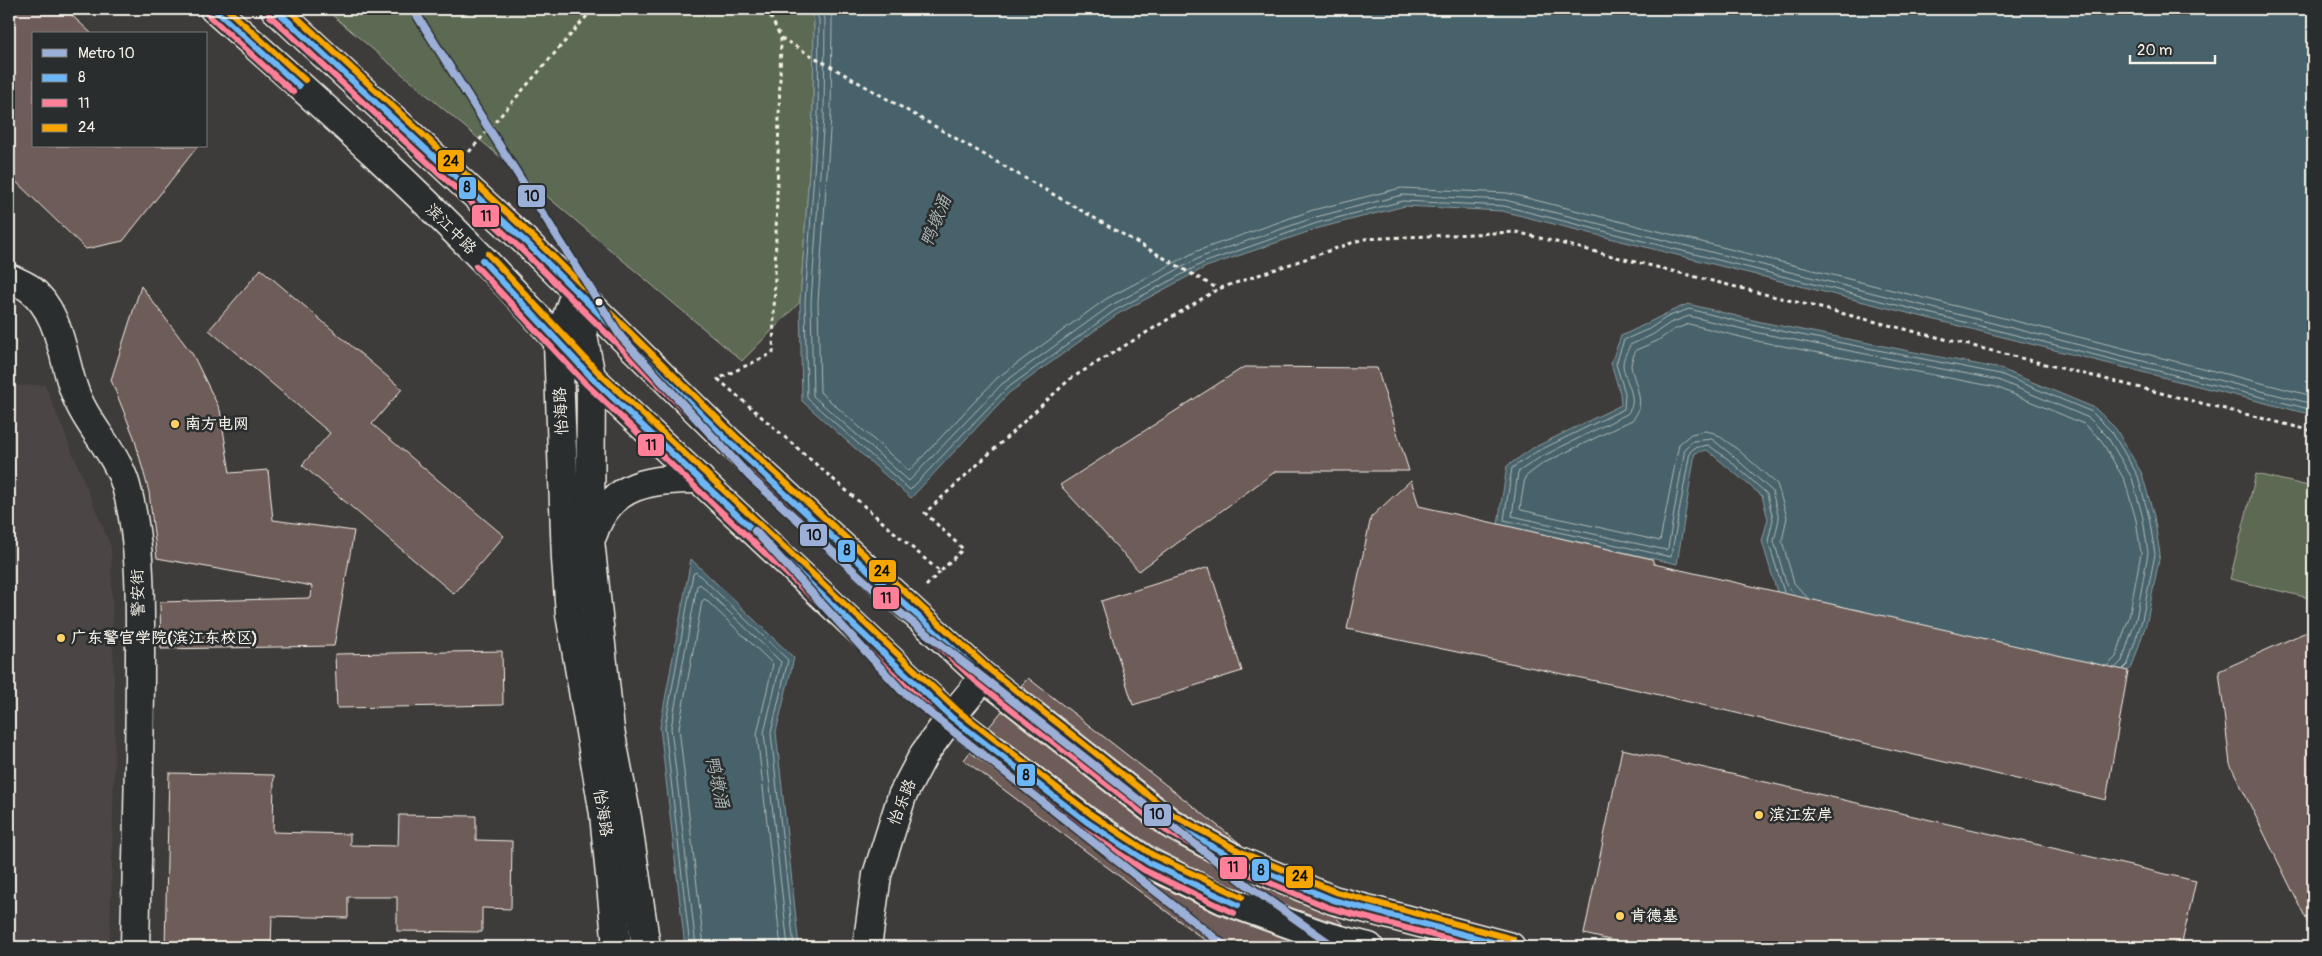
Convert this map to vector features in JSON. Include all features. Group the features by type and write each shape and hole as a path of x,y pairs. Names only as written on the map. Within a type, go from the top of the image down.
{"main road":[{"name":"滨江中路","path":"214,9 428,206 525,304 558,343 591,377 950,717 1087,822 1149,863 1222,899 1321,935 1369,947"},
{"path":"275,9 527,243 575,293 729,442 984,677 1170,823 1235,859 1333,900 1511,947"},
{"name":"警安街","path":"9,278 29,288 46,305 56,327 74,391 91,424 115,460 126,486 133,522 138,568 140,675 135,947"},
{"name":"怡海路","path":"575,293 558,343 566,559 570,614 604,814 617,947"},
{"name":"怡海路","path":"575,293 591,377 590,540 610,730 627,818 646,947"},
{"path":"590,540 597,522 612,501 635,486 663,479 700,479"},
{"name":"怡乐路","path":"867,947 877,875 902,796 924,754 950,717 984,677"}],"path":[{"path":"467,154 593,9"},
{"path":"767,9 781,38 773,353 718,379 940,572 963,549 925,513 1070,379 1218,289 1363,239 1516,232 2313,432"},
{"path":"781,38 1218,289"}],"shaded area":[{"name":"广东警官学院(滨江东校区)","path":"45,385 111,547 115,729 110,947 9,947 9,386"}],"green space":[{"path":"325,9 807,9 814,19 813,115 800,302 742,361"},
{"path":"2256,474 2313,487 2313,599 2230,579"}],"water":[{"name":"鸭墩涌","path":"807,9 2313,9 2313,415 1502,211 1405,206 1319,228 1206,267 1116,315 1009,393 911,498 802,401 800,302 813,115 814,19"},
{"path":"1688,304 1761,322 2001,369 2095,408 2116,429 2142,474 2154,516 2160,554 2147,621 2132,667 2079,724 1777,592 1762,541 1768,519 1762,496 1707,450 1695,453 1677,564 1498,524 1507,466 1533,448 1621,405 1620,393 1611,363 1621,336"},
{"name":"鸭墩涌","path":"691,559 794,658 776,732 799,947 685,947 660,727"}],"building":[{"path":"9,9 65,9 90,32 32,32 32,148 196,148 123,241 86,249 9,175"},
{"path":"261,269 402,389 372,424 504,536 454,594 302,465 330,433 209,330"},
{"name":"南方电网","path":"141,286 193,355 220,410 230,473 268,470 273,520 354,531 334,646 161,649 160,602 311,598 312,586 157,558 149,492 134,437 111,380"},
{"path":"1244,367 1377,368 1409,471 1276,471 1139,571 1060,485"},
{"path":"1411,480 1419,506 1652,559 1654,564 2128,671 2106,800 1634,689 1347,629 1371,517"},
{"path":"1209,567 1242,671 1133,705 1101,601"},
{"path":"2313,629 2313,933 2230,764 2219,671"},
{"path":"502,651 503,705 337,708 335,654"},
{"path":"1028,678 1242,845 1179,810 1021,686"},
{"path":"1002,711 1162,837 1229,873 1334,916 1344,925 1228,885 1157,849 1096,809 989,727"},
{"name":"滨江宏岸","path":"1622,749 2196,881 2181,947 1640,947 1584,934"},
{"path":"970,752 1078,834 1140,876 1217,914 1309,947 1214,947 964,760"},
{"path":"169,773 274,775 273,832 350,834 350,845 398,846 399,815 476,816 476,840 512,841 511,909 482,908 482,932 397,931 397,897 348,897 348,918 272,916 271,947 165,947"}],"metro line":[{"name":"10","path":"413,9 621,337 750,477 898,611 1247,885 1335,947"},
{"name":"10","path":"755,531 901,690 1226,947"}],"transit line":[{"name":"8","path":"214,9 299,86"},
{"name":"24","path":"227,9 305,80"},
{"name":"8","path":"275,9 527,243 729,442 984,677 1170,823 1235,859 1333,900 1511,947"},
{"name":"24","path":"288,9 533,237 735,436 990,670 1175,816 1239,851 1336,892 1513,939"},
{"name":"11","path":"208,15 293,92"},
{"name":"11","path":"269,15 521,249 723,448 978,683 1165,830 1232,867 1330,908 1478,947"},
{"name":"24","path":"488,254 597,371 957,710 1092,815 1153,855 1242,897"},
{"name":"8","path":"482,260 591,377 951,717 1087,822 1149,863 1238,905"},
{"name":"11","path":"476,266 585,383 946,724 1082,829 1144,870 1234,913"}],"place":[{"name":"南方电网","path":"175,424"},
{"name":"广东警官学院(滨江东校区)","path":"61,638"},
{"name":"滨江宏岸","path":"1759,815"},
{"name":"肯德基","path":"1620,916"}]}
